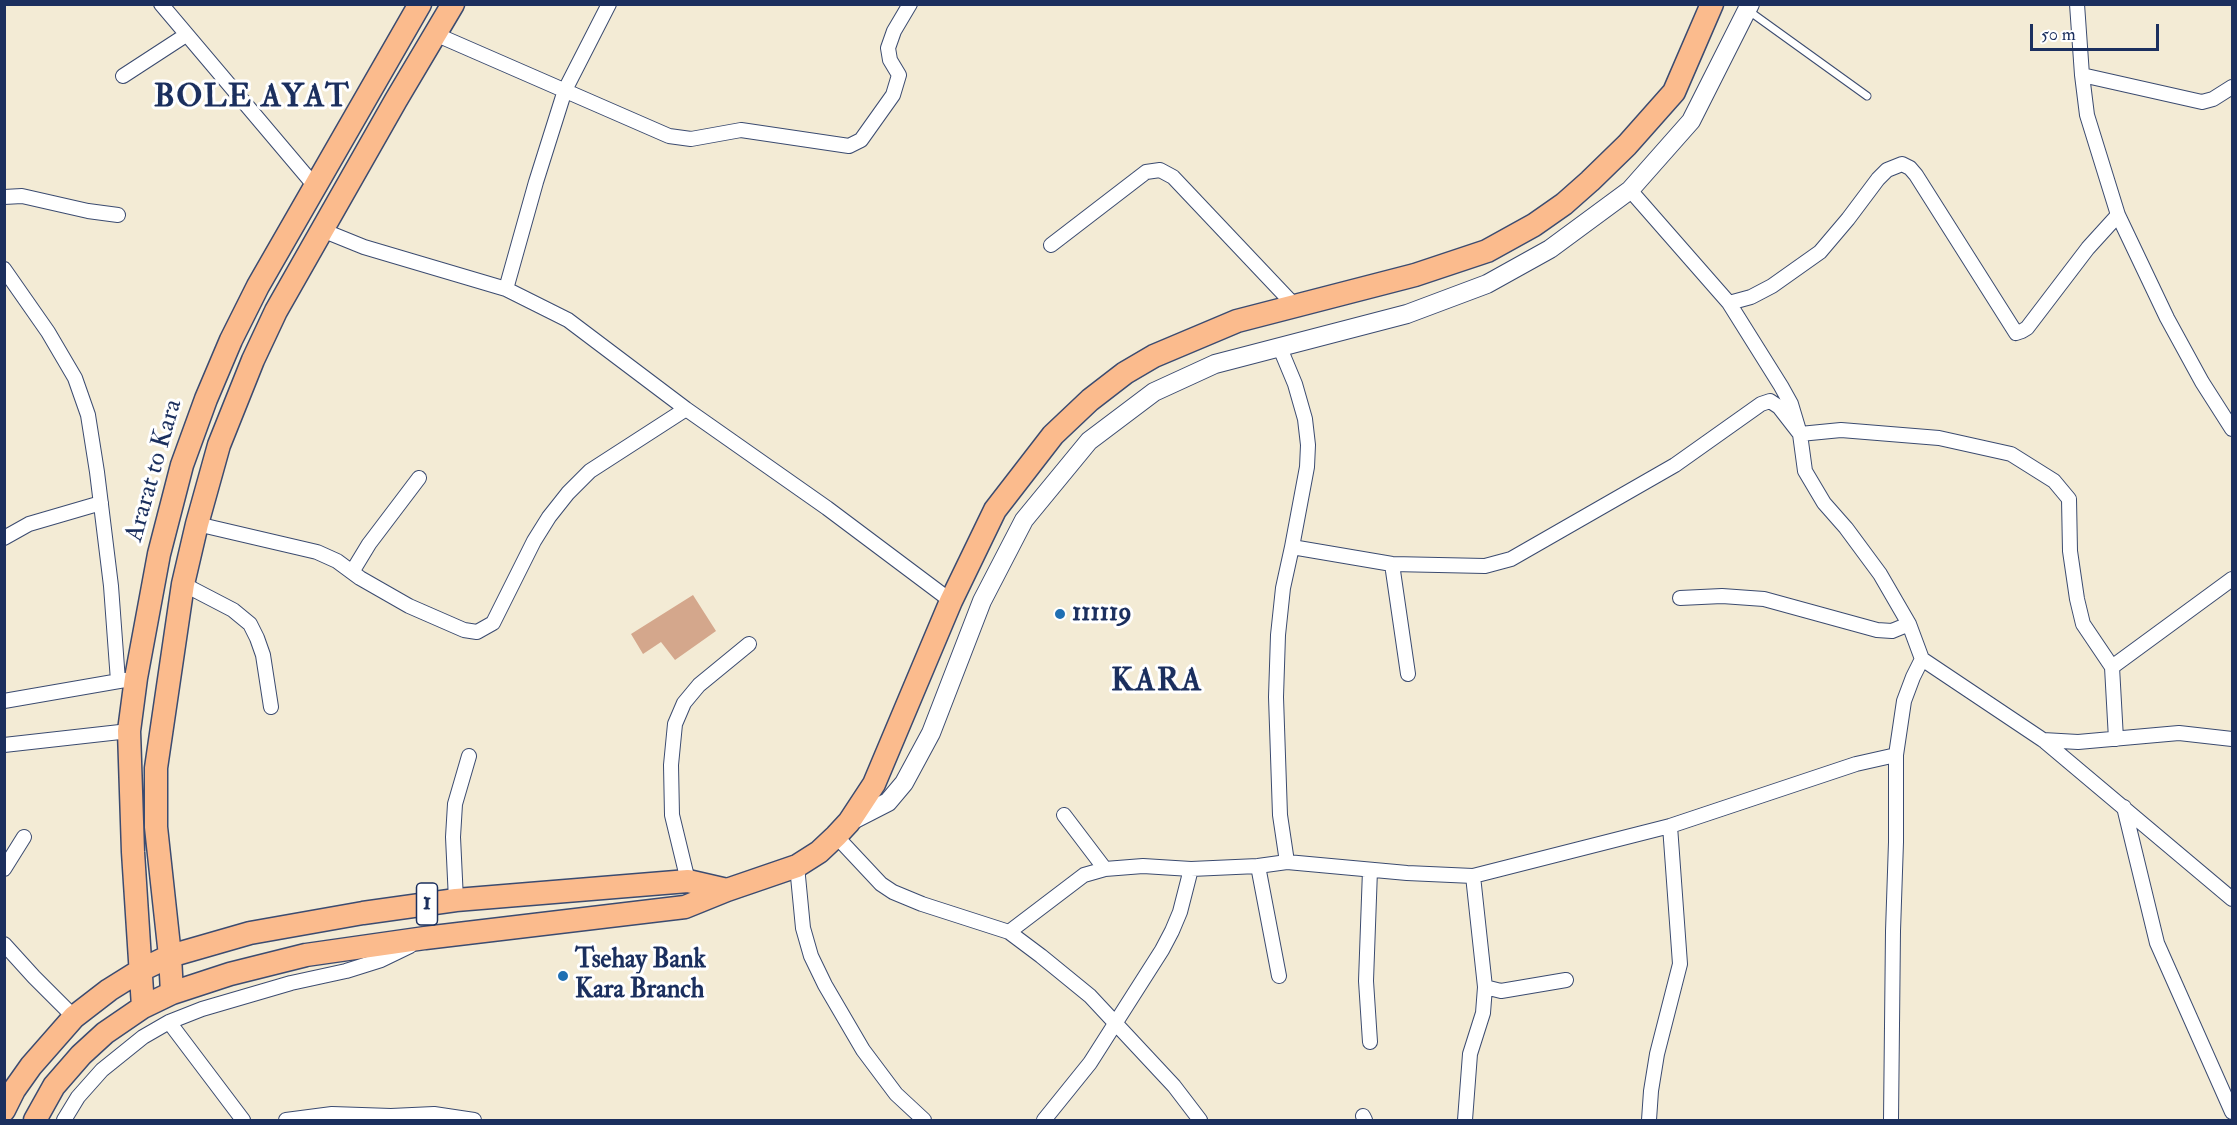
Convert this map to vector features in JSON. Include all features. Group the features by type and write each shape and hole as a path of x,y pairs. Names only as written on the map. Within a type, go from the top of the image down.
{"main road":[{"name":"Ararat to Kara","path":"143,1006 133,852 127,680 182,465 231,340 258,286 420,4"},
{"path":"172,993 156,827 156,768 183,584 219,445 252,360 276,311 453,4"},
{"path":"688,880 727,890 797,866 819,852 843,829 874,784 951,601 995,510 1053,435 1090,400 1125,373 1154,356 1237,321 1415,275 1487,251 1534,225 1564,204 1627,145 1674,93 1712,4"},
{"path":"333,152 360,165"},
{"name":"1","path":"4,1110 14,1090 31,1066 74,1017 109,990 141,970 170,956 250,933 363,913 456,900 688,880"},
{"name":"1","path":"35,1120 54,1086 81,1055 105,1033 143,1006 172,993 230,974 306,955 425,938 685,907 727,890"}],"street":[{"path":"160,4 314,185"},
{"path":"506,289 565,90 609,4"},
{"path":"435,34 669,136 691,139 741,130 849,146 861,140 892,95 899,75 890,60 888,48 894,31 910,4"},
{"path":"2077,4 2087,115 2118,215 2167,318 2202,382 2232,429"},
{"path":"1200,1120 1174,1086 1090,996 1041,956 1009,932 922,904 893,892 881,884 843,829 888,802 904,783 932,733 982,601 1024,520 1089,441 1154,392 1215,364 1407,314 1487,284 1550,249 1630,190 1690,121 1750,8"},
{"path":"123,76 186,35"},
{"path":"2082,75 2202,102 2213,99 2232,87"},
{"path":"1729,303 1751,297 1772,286 1820,252 1878,179 1887,170 1902,164 1916,175 2016,333 2027,328 2088,248 2118,215"},
{"path":"1051,245 1146,172 1160,170 1173,177 1296,307"},
{"path":"1630,190 1729,303 1786,395 1800,434 1805,471 1824,503 1880,574 1909,624 1922,659 2043,740 2232,899"},
{"path":"4,198 22,196 118,215"},
{"path":"322,230 364,247 506,289 568,320 686,409 827,508 951,601"},
{"path":"4,268 48,332 75,378 88,415 111,586 127,680 4,701"},
{"path":"1280,348 1295,384 1305,419 1308,445 1307,467 1283,588 1278,635 1276,697 1280,815 1287,862"},
{"path":"1292,547 1392,564 1485,566 1511,559 1675,465 1761,404 1770,401 1779,407 1800,434"},
{"path":"197,524 317,552 338,561 374,587 409,606 464,630 477,632 492,623 534,541 549,517 568,494 590,471 686,409"},
{"path":"1800,434 1841,430 1939,438 2011,454 2054,481 2069,499 2070,551 2083,624 2112,667 2116,739"},
{"path":"352,572 369,544 419,478"},
{"path":"4,538 29,524 101,503"},
{"path":"1392,564 1408,674"},
{"path":"2112,667 2232,579"},
{"path":"183,584 233,610 250,624 263,655 271,707"},
{"path":"1680,598 1722,596 1764,599 1877,630 1892,630 1909,624"},
{"path":"688,880 672,815 671,765 675,724 684,703 699,685 749,644"},
{"path":"1891,1120 1896,754 1904,701 1912,677 1922,659"},
{"path":"4,745 129,731"},
{"path":"2043,740 2078,742 2179,733 2232,739"},
{"path":"1009,932 1084,875 1105,869 1143,866 1191,869 1258,866 1287,862 1473,876 1670,826 1856,764 1896,754"},
{"path":"456,900 453,837 455,804 469,756"},
{"path":"2124,807 2157,943 2232,1112 2231,1120"},
{"path":"1064,815 1105,869"},
{"path":"1649,1120 1657,1054 1680,964 1670,826"},
{"path":"4,869 24,837"},
{"path":"797,866 803,928 811,956 825,985 863,1050 896,1094 924,1120"},
{"path":"1258,866 1280,976"},
{"path":"1044,1120 1090,1063 1172,931 1191,869"},
{"path":"1370,870 1366,934 1370,1042"},
{"path":"1465,1120 1470,1054 1483,1013 1485,987 1473,876"},
{"path":"64,1120 78,1097 102,1070 143,1037 169,1022 202,1009 381,960 425,938"},
{"path":"4,944 74,1017"},
{"path":"1485,987 1501,991 1566,980"},
{"path":"169,1022 243,1120"},
{"path":"286,1120 332,1114 392,1118 434,1114 474,1120"}],"lane":[{"path":"1750,8 1867,96"}],"building":[{"path":"693,595 716,631 675,660 661,642 643,654 631,634"}],"place":[{"name":"111119","path":"1060,614"},
{"name":"Tsehay Bank Kara Branch","path":"563,976"}],"district":[{"name":"BOLE AYAT","path":"252,99"},
{"name":"KARA","path":"1157,683"}]}
